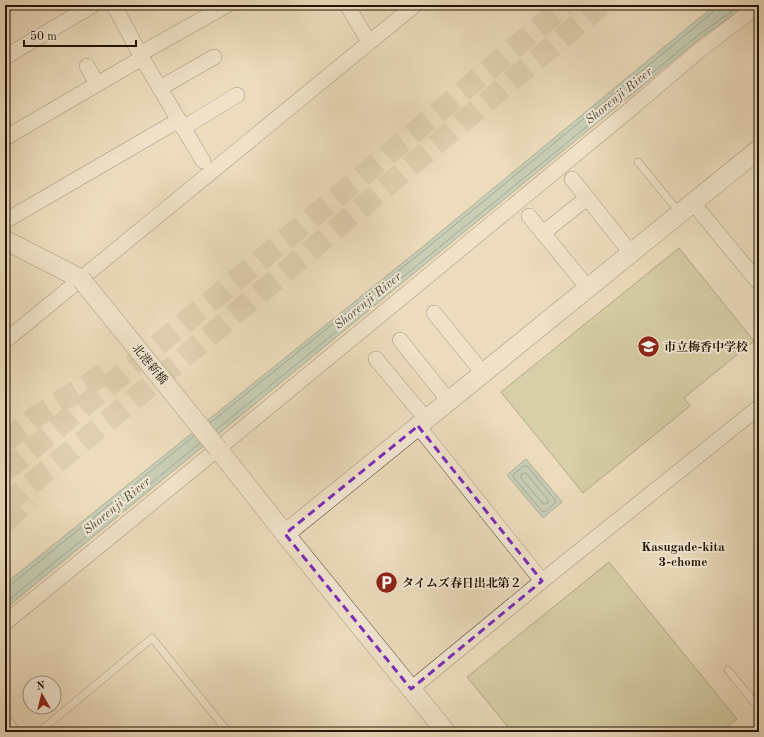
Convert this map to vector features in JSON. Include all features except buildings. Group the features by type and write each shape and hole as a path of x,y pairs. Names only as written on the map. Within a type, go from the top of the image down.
{"street":[{"path":"5,57 94,5"},
{"path":"114,5 141,56 203,161"},
{"path":"5,138 227,5"},
{"path":"347,5 369,42"},
{"path":"5,341 415,5"},
{"path":"5,622 218,449 621,117 700,50 759,5"},
{"path":"160,88 214,57"},
{"path":"87,66 97,84"},
{"path":"5,221 181,124 237,95"},
{"path":"285,534 759,149"},
{"path":"572,179 630,253"},
{"path":"543,233 587,198"},
{"path":"686,208 759,283"},
{"path":"529,216 588,288"},
{"path":"5,240 81,279"},
{"name":"北港新橋","path":"81,279 446,732"},
{"path":"434,313 483,373"},
{"path":"400,340 449,401"},
{"path":"376,359 422,423 542,581"},
{"path":"411,689 542,581 759,407"}],"lane":[{"path":"638,162 686,208"},
{"path":"39,732 152,638 228,732"},
{"path":"728,670 759,708"},
{"path":"5,715 18,732"}],"highlighted area":[{"path":"418,426 542,581 411,689 285,534"}],"green space":[{"path":"679,248 754,341 684,398 690,406 583,493 501,392"},
{"path":"609,562 737,719 720,732 512,732 467,677"}],"water":[{"name":"Shorenji River","path":"712,5 748,5 703,36 5,609 5,584 426,244 709,10"},
{"path":"526,459 562,502 543,518 507,475"}],"tunnel":[{"path":"5,471 385,157 565,5"},
{"path":"5,505 145,390 601,5"},
{"path":"5,442 37,416 104,374"},
{"path":"5,522 30,499"}],"place":[{"name":"市立梅香中学校","path":"648,347"},
{"name":"タイムズ春日出北第２","path":"387,583"}],"district":[{"name":"Kasugade-kita 3-chome","path":"683,554"}]}
